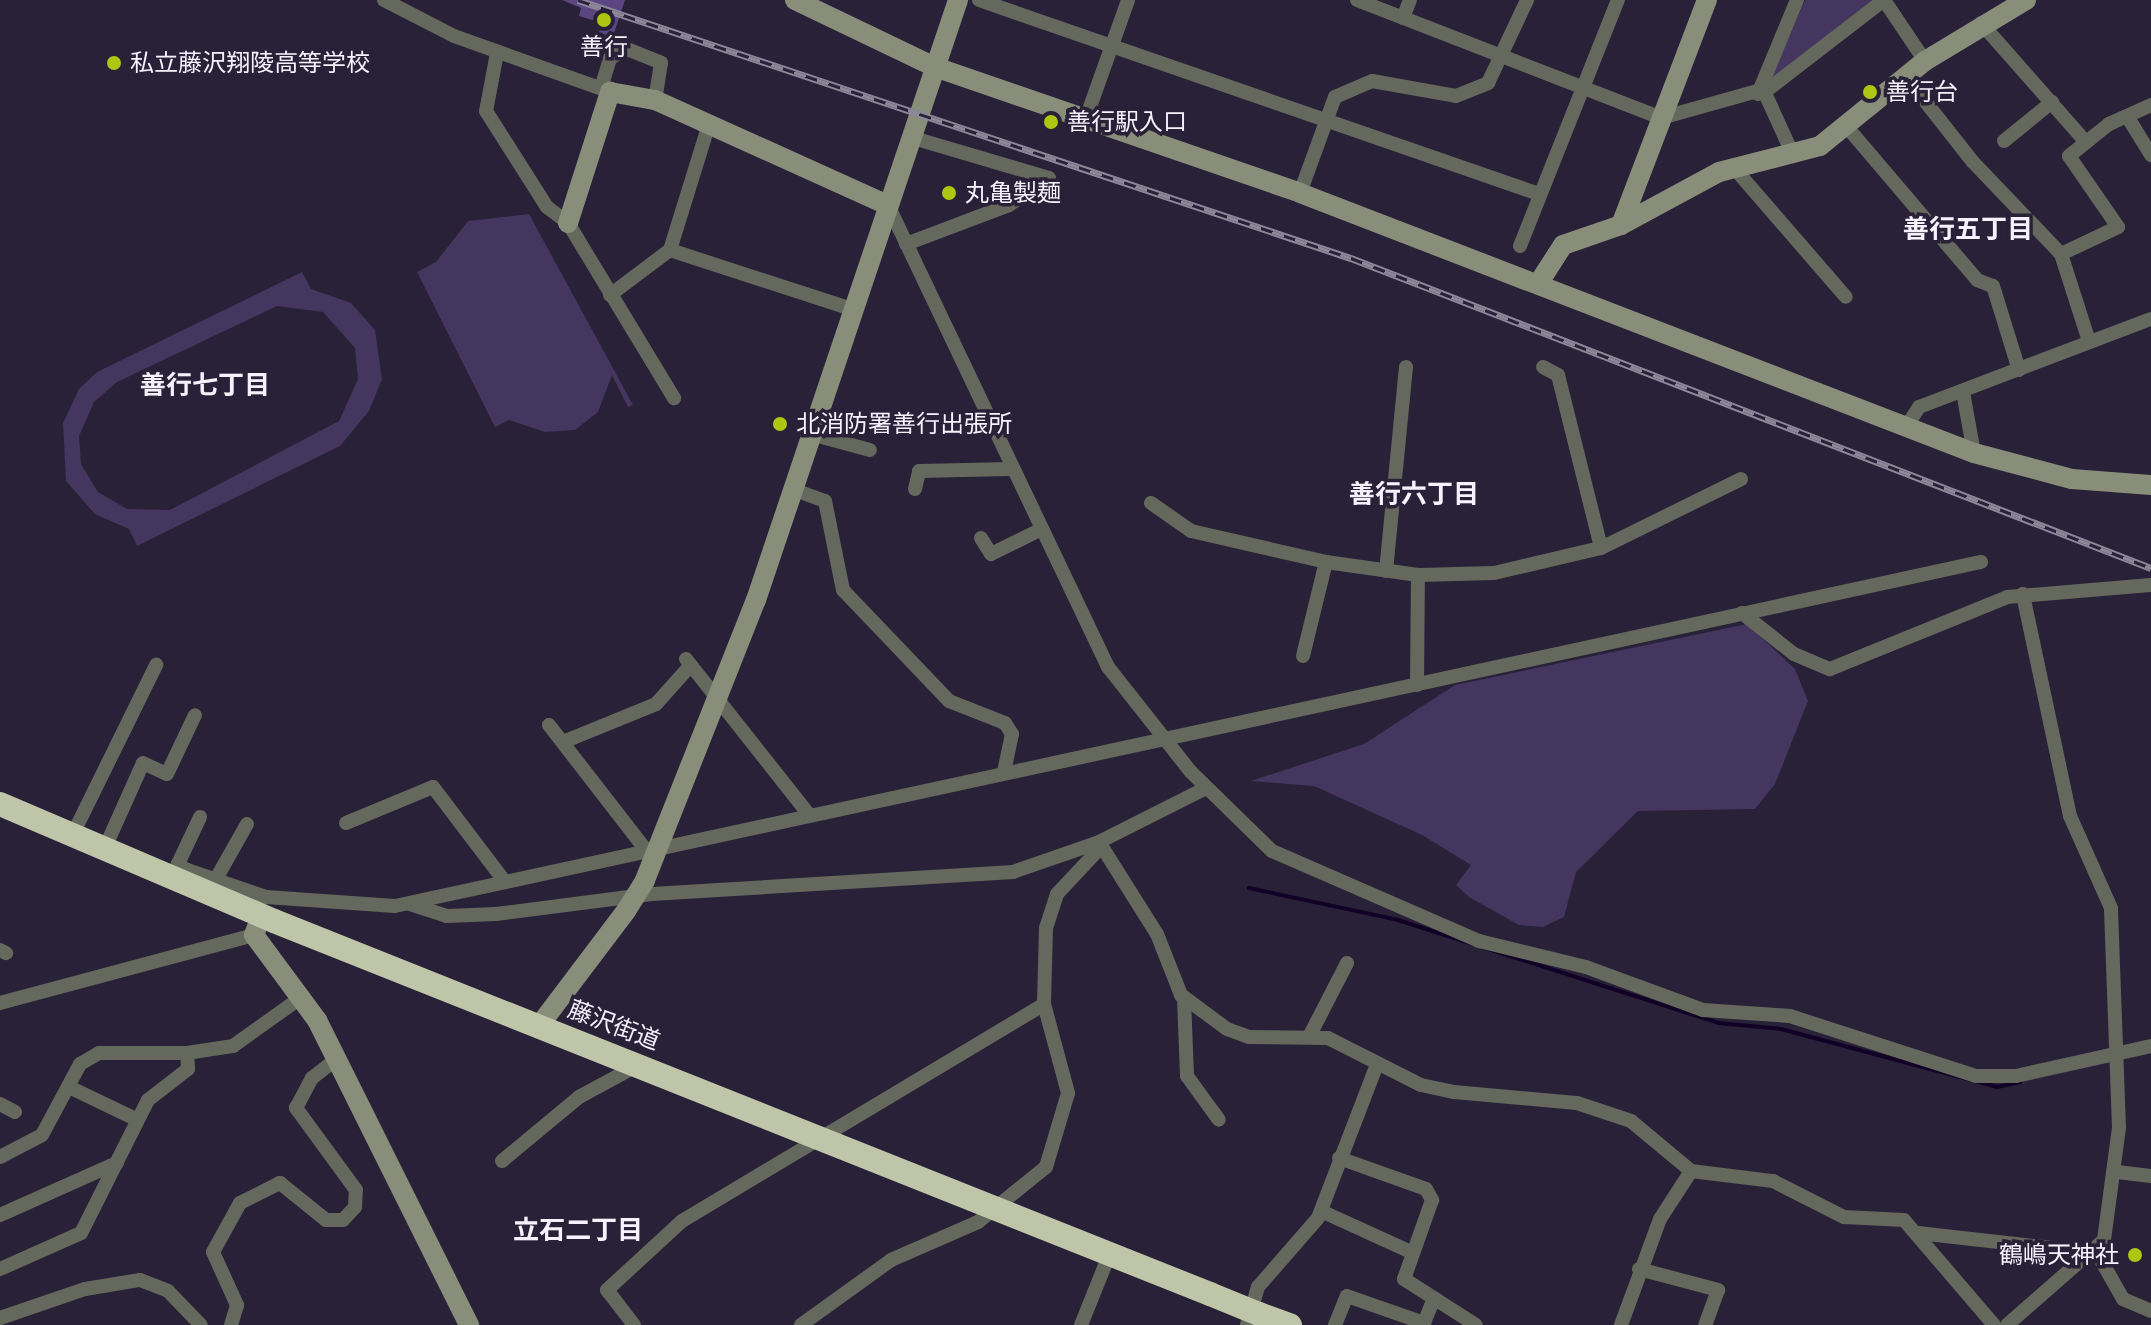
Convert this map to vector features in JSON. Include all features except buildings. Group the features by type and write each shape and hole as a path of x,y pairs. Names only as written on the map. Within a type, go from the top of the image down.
{"highway":[{"name":"藤沢街道","path":"0,804 104,850 183,875 257,925 539,1026 822,1136 1210,1294 1253,1319"},
{"path":"1253,1319 1290,1325"}],"street":[{"path":"384,0 497,53 605,90 655,100 708,127 888,205 1010,469 1108,667 1163,740 1206,788 1272,851 1339,884 1468,937 1586,967 1703,1010 1790,1016 1976,1076 2016,1076 2112,1050 2150,1044"},
{"path":"795,0 833,9 935,67 1300,193 1974,453 2072,479 2151,485"},
{"path":"539,1026 626,911 645,880 653,849 719,700 958,0"},
{"path":"979,0 1112,43 1539,194"},
{"path":"1085,121 1128,0"},
{"path":"1357,0 1580,91 1661,118 1761,92 1884,0 1925,61"},
{"path":"1403,18 1410,0"},
{"path":"1300,193 1324,117 1345,90 1372,81 1456,96 1488,83 1504,60 1527,0"},
{"path":"1520,246 1618,0"},
{"path":"1621,225 1707,0"},
{"path":"1793,155 1761,92 1797,0"},
{"path":"1538,284 1563,245 1621,225 1735,169 1793,155 1847,127 1925,61 1981,23 2026,0"},
{"path":"1981,23 2086,142"},
{"path":"568,223 605,90 610,58 627,49 661,63 655,100"},
{"path":"497,53 486,111 547,207 568,223 674,398"},
{"path":"1906,77 1973,162 2061,254 2089,341"},
{"path":"2004,141 2052,102"},
{"path":"2061,254 2118,227 2069,156 2127,116 2151,105"},
{"path":"2127,116 2151,155"},
{"path":"610,295 670,250 708,127"},
{"path":"1847,127 1977,280 1993,286 2019,370"},
{"path":"906,244 1009,205 1049,178 910,137"},
{"path":"1735,169 1846,297"},
{"path":"670,250 852,309"},
{"path":"1906,427 1919,407 2151,319"},
{"path":"1386,571 1406,367"},
{"path":"1543,367 1558,375 1601,548"},
{"path":"1963,392 1974,453"},
{"path":"811,434 870,450"},
{"path":"915,489 919,471 1010,469"},
{"path":"1151,503 1191,531 1326,562 1418,575 1494,573 1601,548 1741,479"},
{"path":"792,489 825,501 843,590 949,701 1005,723 1012,734 1004,773"},
{"path":"981,538 991,554 1040,530"},
{"path":"1303,656 1326,562"},
{"path":"408,904 1981,562"},
{"path":"1417,685 1418,575"},
{"path":"1742,613 1794,654 1830,669 1940,620 2023,594 2151,585"},
{"path":"2007,1325 2097,1253 2117,1172 2111,908 2070,816 2023,594"},
{"path":"563,742 656,704 688,662 809,815"},
{"path":"72,836 156,665"},
{"path":"104,850 143,763 167,774 195,715"},
{"path":"549,725 653,849"},
{"path":"346,823 433,787 505,882"},
{"path":"200,817 178,864 183,875 216,879 266,897 408,904 447,916 496,914 652,894 985,876 1100,844 1206,788"},
{"path":"216,879 247,824"},
{"path":"1100,844 1157,934 1184,998 1187,1076 1219,1120"},
{"path":"808,1323 891,1260 997,1208 1046,1167 1066,1105 1044,1004 1051,907 1100,844"},
{"path":"0,1003 257,925 303,996 469,1325"},
{"path":"1310,1035 1347,963"},
{"path":"0,1157 42,1135 80,1064 99,1053 187,1053 233,1046 303,996"},
{"path":"1184,998 1249,1037 1310,1035 1454,1092 1577,1103 1631,1121 1691,1171 1773,1181 1828,1212 1904,1220 1994,1325"},
{"path":"634,1325 607,1290 682,1221 1044,1004"},
{"path":"0,1269 81,1233 148,1100 188,1069 187,1053"},
{"path":"231,1325 237,1305 213,1252 240,1203 280,1183 326,1220 343,1220 355,1207 351,1182 296,1108 312,1078 335,1060"},
{"path":"1253,1319 1258,1287 1305,1239 1321,1211 1377,1064"},
{"path":"502,1161 579,1097 638,1065"},
{"path":"69,1087 138,1120"},
{"path":"0,1104 15,1112"},
{"path":"1339,1158 1426,1189 1432,1200 1404,1279 1476,1325"},
{"path":"0,1215 117,1163"},
{"path":"1621,1325 1639,1269 1691,1171"},
{"path":"2117,1172 2151,1176"},
{"path":"1321,1211 1413,1253"},
{"path":"1918,1233 2097,1253"},
{"path":"1081,1325 1110,1253"},
{"path":"2097,1253 2123,1299 2151,1311"},
{"path":"1639,1269 1718,1290 1705,1325"},
{"path":"0,1318 85,1289 140,1280 168,1291 201,1325"},
{"path":"1335,1325 1347,1296 1424,1323 1434,1298"}],"shaded area":[{"path":"1805,0 1873,0 1774,77 1772,76"},
{"path":"529,214 633,405 628,407 612,375 598,412 575,430 545,432 509,420 495,427 417,272 436,262 468,221"},
{"path":"302,272 311,289 351,303 375,330 382,379 369,411 340,446 137,546 129,529 95,514 66,481 63,423 79,389 97,372","holes":["277,306 323,312 355,348 358,379 339,421 170,510 127,509 98,492 81,464 79,436 94,402 117,382"]},
{"path":"1747,624 1795,669 1808,701 1775,784 1755,809 1638,811 1576,872 1564,917 1543,927 1519,925 1469,897 1456,885 1471,865 1422,835 1314,786 1251,781 1364,744 1455,685"}],"waterway":[{"path":"1249,888 1398,920 1718,1023 1781,1029 1997,1087 2020,1082"}],"railway":[{"path":"578,0 1351,258 2151,568"}],"place":[{"name":"善行","path":"604,20"},
{"name":"私立藤沢翔陵高等学校","path":"114,63"},
{"name":"善行台","path":"1870,92"},
{"name":"善行駅入口","path":"1051,122"},
{"name":"丸亀製麺","path":"949,193"},
{"name":"北消防署善行出張所","path":"780,424"},
{"name":"鶴嶋天神社","path":"2135,1255"}],"district":[{"name":"善行五丁目","path":"1968,230"},
{"name":"善行七丁目","path":"205,386"},
{"name":"善行六丁目","path":"1414,495"},
{"name":"立石二丁目","path":"578,1231"}]}
